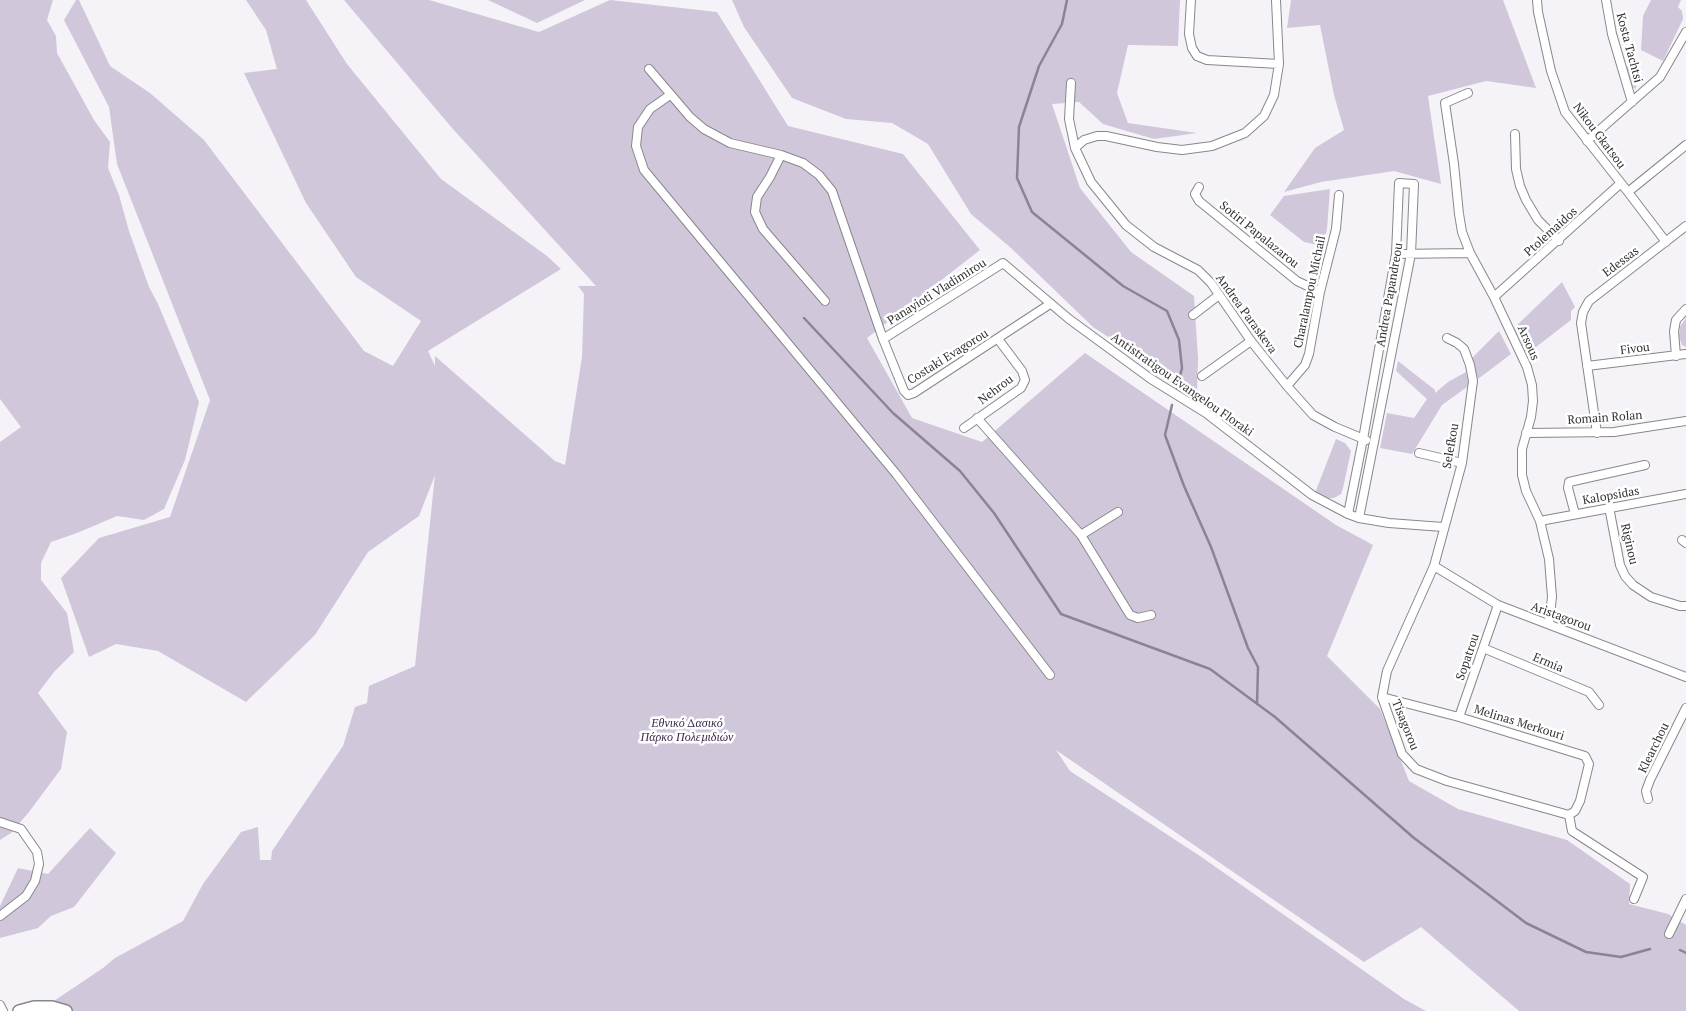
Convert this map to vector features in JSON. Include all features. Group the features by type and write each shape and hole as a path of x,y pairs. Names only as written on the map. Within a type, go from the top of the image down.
{"main road":[{"path":"19,1011 34,1007 52,1007 66,1011"}],"street":[{"path":"1192,0 1189,34 1192,48 1197,56 1207,60 1278,64"},
{"path":"1075,148 1084,140 1097,136 1106,136 1157,147 1182,150 1212,146 1245,133 1264,116 1274,95 1278,64 1276,0"},
{"name":"Nikou Gkatsou","path":"1537,0 1550,71 1565,112 1666,242"},
{"name":"Kosta Tachtsi","path":"1606,0 1612,34 1632,102"},
{"path":"1587,141 1660,77 1682,42 1686,32"},
{"path":"648,69 690,117 704,129 730,143 781,155 803,163 819,175 832,191 883,339"},
{"name":"Andrea Paraskeva","path":"1071,83 1069,119 1075,148 1091,182 1126,225 1154,247 1198,270 1211,283 1251,340 1287,386 1313,415 1335,427 1374,442"},
{"name":"Arsous","path":"1468,93 1445,103 1459,214 1462,232 1470,253 1494,297 1530,376 1534,401 1522,450 1522,475 1526,491 1540,521 1549,559 1552,597 1549,623"},
{"path":"670,95 650,108 638,127 636,146 644,170 897,475 1050,675"},
{"path":"1516,134 1516,168 1520,186 1538,220 1559,241"},
{"path":"1628,192 1686,145"},
{"path":"781,155 757,197 755,212 763,229 825,301"},
{"name":"Andrea Papandreou","path":"1348,514 1396,254 1399,183 1414,184 1410,254 1359,518"},
{"name":"Ptolemaidos","path":"1494,297 1559,241 1621,183"},
{"name":"Sotiri Papalazarou","path":"1199,187 1195,194 1199,201 1297,280 1320,292"},
{"name":"Charalampou Michail","path":"1287,386 1304,364 1309,354 1320,292 1336,229 1339,195"},
{"name":"Edessas","path":"1587,366 1581,323 1583,312 1589,302 1686,226"},
{"path":"1396,254 1470,253"},
{"name":"Panayioti Vladimirou","path":"883,339 1003,263"},
{"name":"Antistratigou Evangelou Floraki","path":"1003,263 1068,319 1151,378 1206,413 1311,494 1359,518 1389,523 1443,526"},
{"path":"1193,315 1219,295"},
{"name":"Costaki Evagorou","path":"883,339 904,391 908,395 914,393 1050,304"},
{"path":"1676,356 1674,331 1676,320 1686,309"},
{"name":"Selefkou","path":"1434,566 1443,526 1462,463 1473,381 1464,349 1457,342 1447,338"},
{"name":"Nehrou","path":"964,428 1021,388 1025,380 1022,372 998,339"},
{"path":"1202,376 1251,340"},
{"name":"Fivou","path":"1587,366 1686,354"},
{"path":"1587,366 1597,433"},
{"path":"977,418 1081,535 1130,614 1138,618 1151,615"},
{"name":"Romain Rolan","path":"1526,434 1597,433 1686,421"},
{"path":"1419,453 1462,463"},
{"path":"1575,514 1568,488 1569,482 1645,465"},
{"name":"Kalopsidas","path":"1540,521 1686,494"},
{"name":"Riginou","path":"1609,508 1620,565 1625,576 1633,586 1651,597 1686,606"},
{"path":"1081,535 1118,512"},
{"name":"Aristagorou","path":"1434,566 1498,605 1686,677"},
{"name":"Tisagorou","path":"1434,566 1386,671 1382,697 1402,754 1416,769 1447,781 1569,815"},
{"name":"Sopatrou","path":"1459,717 1498,605"},
{"name":"Ermia","path":"1483,648 1588,692 1599,705"},
{"name":"Melinas Merkouri","path":"1382,697 1459,717 1585,756 1589,764 1580,801 1575,811 1569,815"},
{"name":"Klearchou","path":"1648,798 1646,791 1650,780 1686,708"},
{"path":"1569,815 1572,831 1644,876 1634,899"},
{"path":"0,822 21,829 37,852 38,864 35,881 26,896 0,916"},
{"path":"1669,934 1686,899"},
{"path":"0,1005 2,1011"}],"green space":[{"path":"0,0 53,0 47,20 56,36 57,53 94,120 110,142 108,168 119,195 129,231 149,287 199,402 185,460 164,509 144,520 117,516 51,542 41,563 41,580 67,613 74,652 54,672 38,693 67,732 61,769 11,833 0,840 0,442 21,427 0,399"},
{"name":"Εθνικό Δασικό Πάρκο Πολεμιδιών","path":"76,0 79,0 110,66 150,93 204,140 364,351 393,366 421,321 356,277 306,203 244,73 277,69 266,30 246,0 306,0 347,64 441,179 547,256 561,269 428,351 435,366 435,356 555,461 565,465 582,357 584,294 578,286 596,286 452,128 344,0 429,0 539,32 610,0 717,12 788,126 903,154 980,250 867,338 912,418 982,442 1085,353 1336,525 1373,545 1327,656 1380,709 1409,781 1458,809 1567,840 1630,884 1629,904 1668,914 1686,925 1686,1011 1519,1011 1421,927 1364,962 1056,750 1070,771 1200,856 1404,999 1426,1011 39,1011 115,958 183,921 203,884 241,832 258,827 260,860 271,860 272,851 343,746 355,707 367,703 369,686 415,666 435,475 419,516 368,552 315,635 246,702 158,651 116,644 89,657 61,578 99,538 170,517 210,400 117,164 109,107 64,20"},
{"path":"488,0 585,0 537,23"},
{"path":"732,0 1180,0 1178,46 1128,45 1117,93 1128,123 1197,133 1154,139 1103,124 1079,102 1052,104 1080,188 1131,252 1194,296 1198,358 1197,396 1093,327 1011,248 971,214 928,144 892,123 846,119 792,98 744,27"},
{"path":"1291,0 1503,0 1536,88 1486,81 1428,96 1441,184 1394,171 1321,182 1284,192 1315,148 1344,130 1334,95 1320,25 1287,28"},
{"path":"1651,0 1681,0 1678,7 1682,11 1683,19 1663,61 1641,50 1643,16"},
{"path":"1625,66 1638,68 1636,89 1631,86"},
{"path":"1330,189 1327,229 1323,246 1304,242 1270,215 1284,196"},
{"path":"1562,282 1575,307 1571,311 1571,320 1527,354 1514,328"},
{"path":"1686,318 1686,347 1682,345 1679,337 1680,327"},
{"path":"1499,331 1511,354 1478,379 1471,359"},
{"path":"1398,361 1435,390 1435,393 1448,382 1466,372 1468,382 1467,387 1442,405 1412,454 1380,448 1387,413 1414,418 1427,399 1396,371"},
{"path":"1336,439 1345,443 1351,451 1341,494 1334,498 1325,498 1315,493"},
{"path":"90,828 116,853 74,907 51,916 38,928 0,938 0,906 18,868 48,874"}],"waterway":[{"path":"1067,0 1062,24 1039,66 1019,127 1017,178 1032,212 1123,286 1167,311 1179,340 1182,368 1177,388"},
{"path":"804,318 893,413 960,471 994,513 1061,614 1210,669 1275,717 1414,838 1526,923 1586,952 1621,957 1650,949"},
{"path":"1172,405 1165,435 1184,486 1211,547 1248,648 1258,667 1257,704"},
{"path":"1680,950 1686,953"}]}
